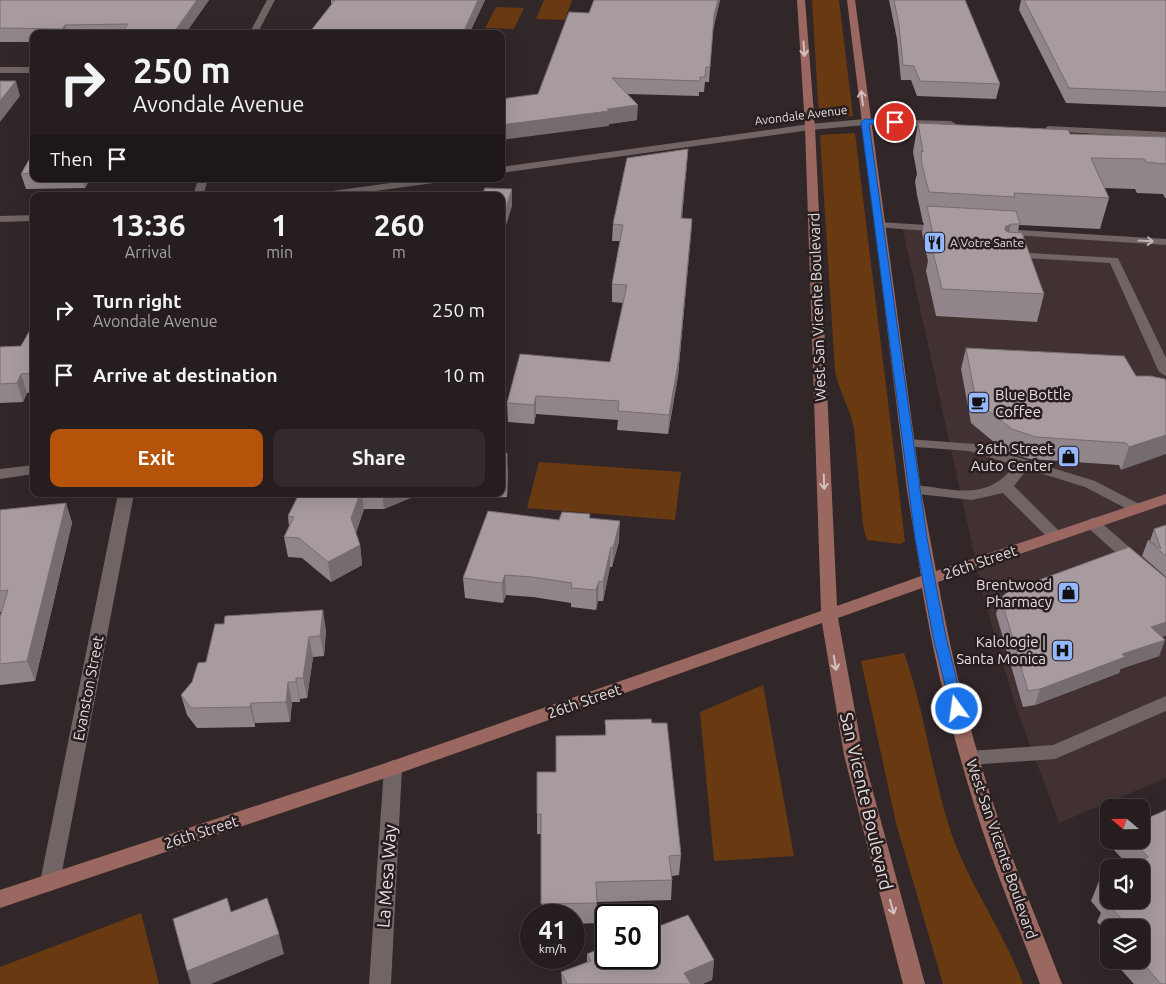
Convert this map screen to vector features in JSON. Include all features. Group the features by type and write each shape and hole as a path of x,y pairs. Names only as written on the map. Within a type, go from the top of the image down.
{"main road":[{"name":"West San Vicente Boulevard","path":"801,0 810,127 829,615"},
{"name":"West San Vicente Boulevard","path":"851,0 878,225 914,490 942,648 970,758 991,827 1051,984"},
{"name":"26th Street","path":"0,899 393,768 1092,523 1166,499"},
{"name":"San Vicente Boulevard","path":"829,615 835,662 853,750 877,854 914,984"}],"street":[{"path":"255,30 271,0"},
{"path":"0,70 30,70"},
{"name":"Avondale Avenue","path":"505,169 810,127 865,122 959,125"},
{"path":"1038,129 1166,135"},
{"path":"346,192 419,182"},
{"path":"0,219 30,218"},
{"path":"878,225 952,229"},
{"path":"991,232 1166,242"},
{"path":"1121,240 1114,260 1166,372"},
{"path":"1006,254 1114,260"},
{"path":"908,443 970,447 1090,484 1136,508"},
{"path":"914,490 973,494 992,493 1005,486 1023,463"},
{"path":"0,474 30,470"},
{"path":"1005,486 1056,536"},
{"name":"Evanston Street","path":"50,882 125,497"},
{"path":"1092,523 1166,588"},
{"path":"970,758 1055,752 1166,703"},
{"name":"La Mesa Way","path":"380,984 393,768"}],"shaded area":[{"path":"544,0 572,0 565,20 536,19"},
{"path":"812,0 839,0 853,116 819,118"},
{"path":"496,7 524,8 514,29 485,28"},
{"path":"855,133 905,541 901,544 867,540 863,526 854,428 835,371 820,135"},
{"path":"902,226 1166,239 1166,778 1116,799 1100,799 1100,806 1059,823 1016,707 984,599"},
{"path":"539,462 681,472 675,520 527,508"},
{"path":"904,653 917,696 937,783 956,846 1015,964 1023,984 943,984 896,823 861,661"},
{"path":"763,685 794,856 714,861 700,712"},
{"path":"141,913 159,984 0,984 0,967"}],"building":[{"path":"0,0 197,0 175,30 124,30 128,24 65,25 62,29 0,28"},
{"path":"335,0 478,0 464,30 311,30"},
{"path":"594,0 718,0 714,16 710,67 706,67 705,77 700,77 700,81 612,78 638,105 607,109 609,111 505,124 505,98 538,94 569,12 589,13"},
{"path":"894,0 965,0 1000,84 920,81 914,66 903,65 899,25"},
{"path":"1024,0 1166,0 1166,92 1069,88"},
{"path":"0,81 16,81 0,101"},
{"path":"918,123 1068,130 1070,134 1166,137 1166,164 1146,162 1144,159 1091,158 1109,198 1014,193 1015,197 929,192 922,165 921,151 923,152"},
{"path":"688,149 681,218 692,219 679,358 669,415 618,411 619,401 536,396 534,405 507,403 520,354 610,362 627,285 612,284 623,225 613,224 627,158"},
{"path":"30,158 30,173 21,174"},
{"path":"485,188 512,189 505,211 505,192 483,192"},
{"path":"927,206 1016,211 1020,224 1011,224 1005,227 1005,230 1022,233 1044,294 942,289 931,244 935,244"},
{"path":"30,330 30,373 21,374 17,383 0,384 0,347 21,346"},
{"path":"966,348 1124,356 1136,376 1165,379 1166,435 1129,447 1126,443 1036,437 1012,429 976,401"},
{"path":"505,453 507,453 506,478"},
{"path":"298,497 359,497 351,518 360,545 328,562 299,538 284,537 294,517 288,516"},
{"path":"66,503 27,661 0,664 0,617 8,590 0,591 0,510"},
{"path":"488,511 559,520 562,512 590,514 589,518 620,521 613,548 611,547 603,582 599,581 596,590 571,588 572,583 532,577 505,575 502,583 463,578"},
{"path":"1166,525 1166,556 1148,540 1161,549 1154,529"},
{"path":"1129,547 1166,578 1166,622 1151,627 1165,640 1122,654 1125,657 1040,689 1028,691 1001,598 1013,587 1020,587"},
{"path":"323,610 320,636 309,637 303,678 296,678 296,682 288,682 286,702 251,703 250,707 191,708 181,695 192,682 198,663 206,662 215,624 224,624 225,616"},
{"path":"651,719 652,723 667,723 681,855 669,856 672,880 596,882 597,903 541,904 541,814 537,814 537,772 556,772 556,736 606,735 605,720"},
{"path":"1166,810 1166,984 1161,984 1148,969 1150,969 1150,919 1122,919 1112,909 1150,909 1150,859 1144,859 1148,857 1140,849 1150,849 1150,817"},
{"path":"227,898 231,912 267,898 279,934 187,971 173,919"},
{"path":"688,915 714,960 684,973 691,984 567,984 561,972 569,969 585,969 585,963 591,961 587,954 595,951 595,969 660,969 660,926"}],"place":[{"name":"A Votre Sante","path":"934,242"},
{"name":"Blue Bottle Coffee","path":"979,403"},
{"name":"26th Street Auto Center","path":"1069,457"},
{"name":"Brentwood Pharmacy","path":"1068,593"},
{"name":"Kalologie | Santa Monica","path":"1062,650"}],"route":[{"path":"895,122 865,122 921,538 939,637 957,709"}]}
